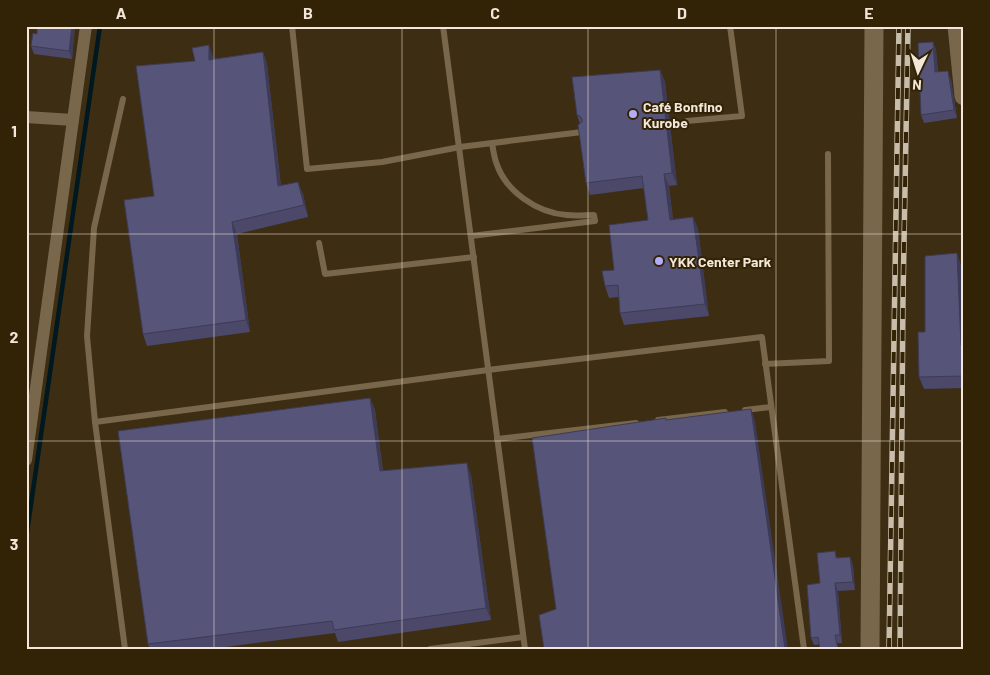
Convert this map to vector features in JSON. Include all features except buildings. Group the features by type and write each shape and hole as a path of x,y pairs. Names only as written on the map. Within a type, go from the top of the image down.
{"street":[{"path":"26,460 86,26"},
{"path":"870,649 874,26"},
{"path":"957,26 964,96"},
{"path":"26,117 73,120"}],"lane":[{"path":"292,26 307,169 382,162 460,147 582,132"},
{"path":"443,26 525,649"},
{"path":"687,120 742,116 730,26"},
{"path":"123,99 94,228 87,336 95,422 125,649"},
{"path":"471,236 594,221 594,214 566,215 545,211 524,199 504,179 496,162 492,143"},
{"path":"766,364 829,361 828,154"},
{"path":"319,243 325,274 474,257"},
{"path":"95,422 488,370 762,337 804,649"},
{"path":"742,410 771,407"},
{"path":"654,421 732,412"},
{"path":"497,439 644,422"},
{"path":"430,649 523,638"}],"waterway":[{"path":"26,539 100,26"}],"railway":[{"path":"889,649 899,26"},
{"path":"900,649 903,297 908,26"}],"place":[{"name":"Café Bonfino Kurobe","path":"633,114"},
{"name":"YKK Center Park","path":"659,261"}]}
